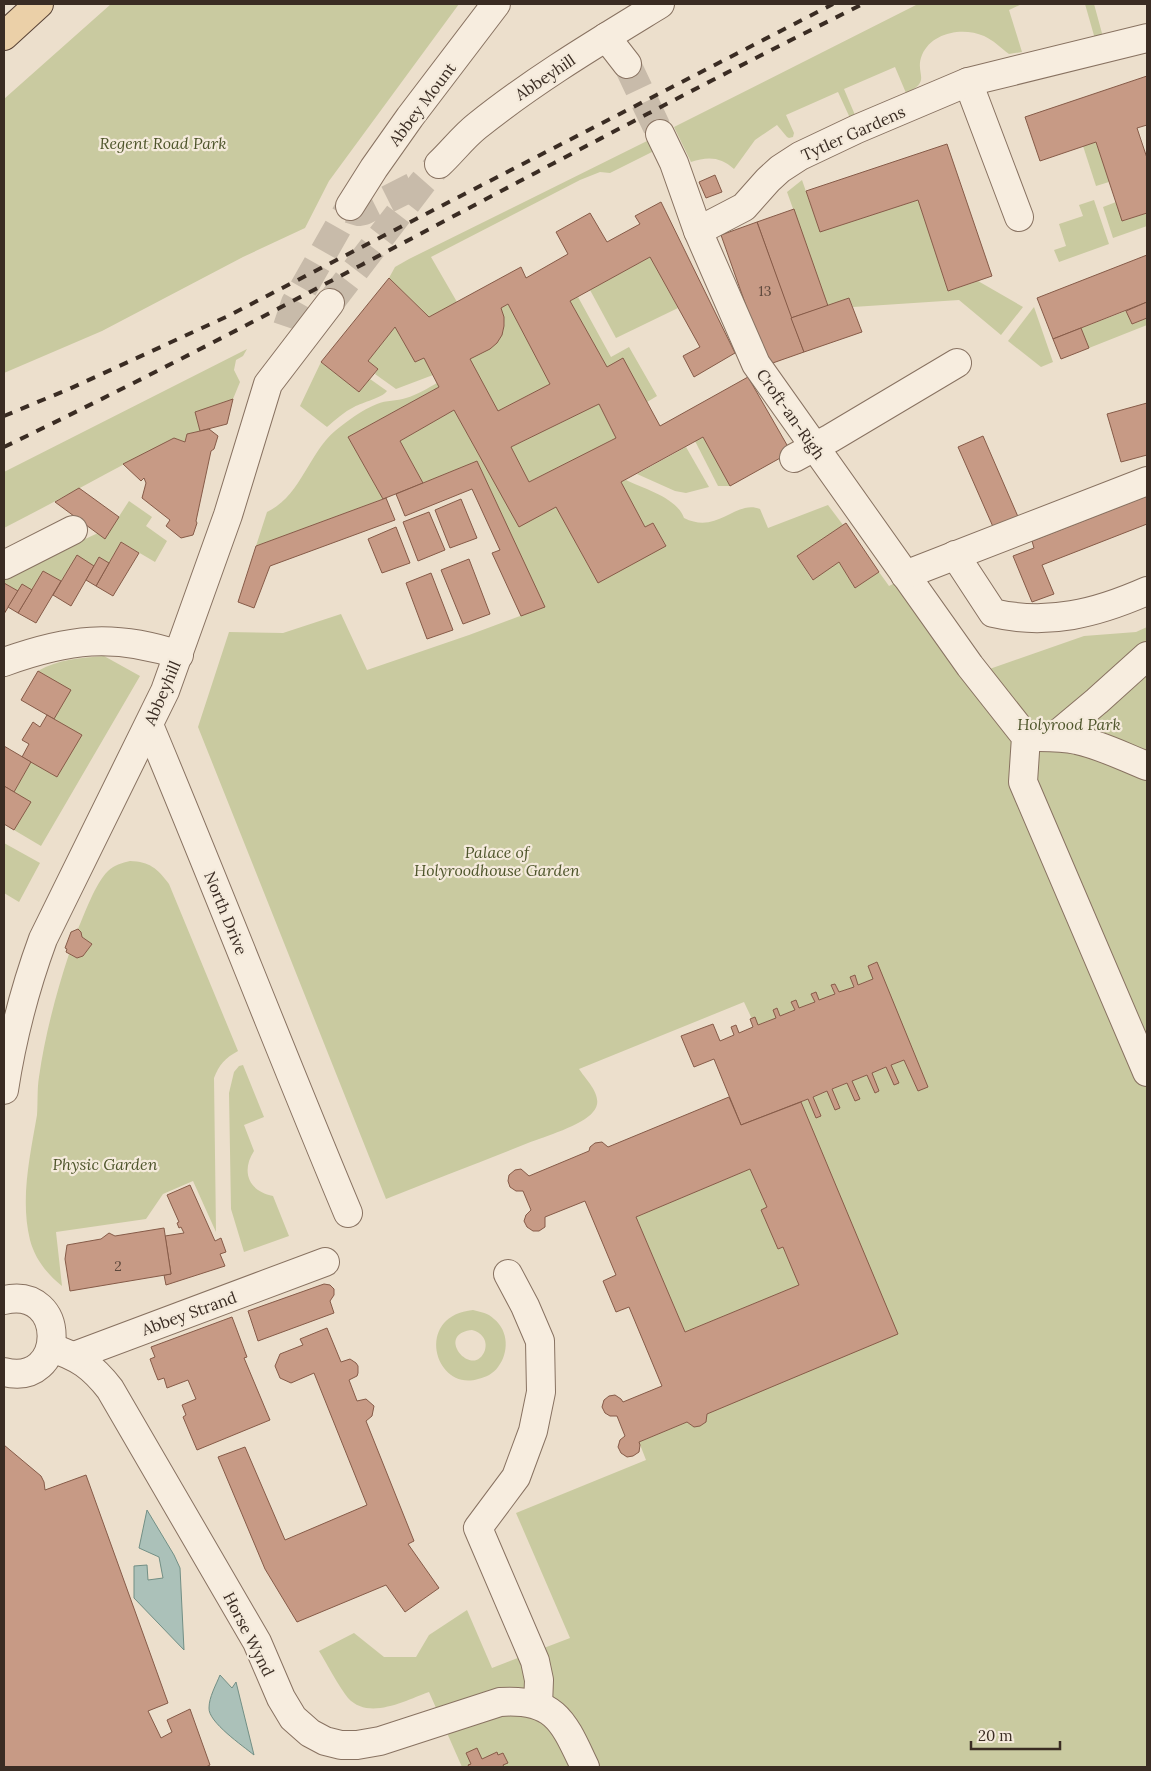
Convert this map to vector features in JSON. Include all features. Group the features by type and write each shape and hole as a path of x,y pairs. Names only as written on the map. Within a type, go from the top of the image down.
{"main road":[{"path":"4,36 39,4"}],"street":[{"name":"Abbey Mount","path":"350,206 405,124 496,4"},
{"name":"Abbeyhill","path":"439,164 475,127 606,36 660,4"},
{"path":"606,36 627,64"},
{"name":"Tytler Gardens","path":"698,231 744,207 752,196 780,169 808,151 857,129 968,82 1147,38"},
{"path":"968,82 1019,216"},
{"name":"Croft-an-Righ","path":"660,134 674,164 748,362 805,453 905,574 970,666 1026,737"},
{"name":"Abbeyhill","path":"4,1090 20,1011 43,939 165,691 228,515 268,384 330,303"},
{"path":"268,384 287,327"},
{"path":"805,453 957,363"},
{"path":"905,574 1147,481"},
{"path":"4,565 73,530"},
{"path":"955,555 994,613 1009,617 1037,620 1066,618 1127,600 1147,592"},
{"path":"4,662 66,643 94,640 136,643 179,655"},
{"path":"1054,737 1147,656"},
{"name":"North Drive","path":"149,726 202,852 301,1102 348,1213"},
{"path":"1147,766 1076,740 1054,737 1026,737 1023,782 1147,1072"},
{"name":"Abbey Strand","path":"63,1352 314,1266"},
{"path":"508,1274 525,1306 540,1341 541,1392 533,1431 516,1477 478,1528 535,1660 538,1680 538,1705 548,1710 565,1726 585,1767"},
{"path":"4,1299 27,1300 40,1308 45,1313 63,1352 43,1361 31,1370 17,1374 4,1372"},
{"name":"Horse Wynd","path":"63,1352 102,1378 110,1389 257,1642 281,1698 293,1718 310,1733 325,1741 341,1745 357,1745 380,1741 500,1702 516,1701 538,1705"}],"green space":[{"name":"Regent Road Park","path":"111,4 459,4 329,181 305,228 243,257 102,331 4,373 4,99"},
{"path":"918,4 1022,4 1009,10 1022,52 1009,54 991,40 976,33 958,32 949,34 933,41 927,47 920,62 921,81 914,89 906,93 895,67 844,89 855,115 850,118 838,92 786,115 794,133 793,137 787,137 777,125 755,140 734,169 724,162 709,158 691,162 674,127"},
{"path":"1085,4 1094,4 1103,37 1095,39"},
{"path":"649,140 654,151 610,173 600,172 580,180 431,257 457,302 429,317 389,278 395,267 409,259"},
{"path":"1096,142 1109,182 1096,186 1083,146"},
{"path":"802,180 820,232 918,200 948,291 978,281 1023,307 1001,335 959,300 853,307 849,298 828,306 787,192"},
{"path":"1094,200 1109,244 1059,262 1054,250 1066,246 1059,224 1083,216 1079,205"},
{"path":"1116,202 1123,221 1147,213 1147,226 1113,238 1103,207"},
{"path":"650,257 678,308 616,338 590,290"},
{"path":"578,297 611,357 629,347 657,396 647,402 623,359 607,367 570,301"},
{"path":"508,304 550,384 498,411 470,359 493,346 498,340 504,327 501,308"},
{"path":"1034,307 1053,362 1041,367 1008,341"},
{"path":"1126,311 1132,324 1147,318 1147,325 1089,348 1081,328"},
{"path":"395,327 415,362 424,358 433,375 396,389 375,374 378,369 368,361"},
{"path":"247,349 243,356 236,360 234,370 240,382 233,399 195,412 200,431 187,434 185,442 174,438 4,528 4,472"},
{"path":"321,362 359,392 370,379 387,391 381,396 350,409 327,427 300,406"},
{"path":"437,383 439,387 348,437 383,499 256,546 267,512 279,505 288,496 318,451 335,431 371,406 410,397"},
{"path":"599,404 616,438 529,482 511,447"},
{"name":"Palace of Holyroodhouse Garden","path":"454,410 519,526 556,507 598,583 666,545 653,523 645,527 621,482 626,480 668,500 675,505 684,518 696,522 717,520 751,507 760,509 768,528 828,505 843,525 797,556 812,580 839,562 855,588 879,572 889,586 895,583 964,678 1084,636 1136,632 1147,627 1147,1767 462,1767 429,1692 388,1707 366,1708 357,1705 344,1693 319,1651 354,1633 384,1657 416,1657 429,1635 467,1610 492,1668 570,1638 516,1513 646,1460 639,1442 687,1422 694,1427 700,1426 706,1422 707,1414 897,1334 801,1102 904,1060 918,1091 928,1087 876,962 868,966 873,979 858,985 854,975 850,977 854,987 839,992 835,984 831,986 835,994 819,1000 815,992 811,994 815,1002 799,1008 796,1000 792,1002 795,1010 780,1016 777,1008 773,1010 776,1018 758,1025 752,1019 744,1002 579,1069 594,1089 596,1095 596,1107 588,1117 563,1130 386,1199 198,727 229,632 283,633 341,614 367,670 544,607 477,461 423,483 400,441"},
{"path":"703,437 730,486 718,486 695,441"},
{"path":"686,447 709,487 686,493 675,491 637,474"},
{"path":"129,501 152,517 146,526 167,541 155,562 121,542 109,563 99,558 94,566 77,556 61,581 43,571 32,590 18,591 4,583 4,577 98,533 105,538"},
{"path":"104,656 140,676 41,846 14,830 30,802 14,792 70,690 38,671 54,664 78,658"},
{"path":"4,843 40,863 19,902 4,893"},
{"name":"Physic Garden","path":"130,861 148,864 161,874 169,884 238,1051 223,1062 214,1078 216,1232 193,1181 163,1194 146,1219 56,1232 62,1286 38,1260 32,1247 27,1225 27,1178 37,1115 41,1061 51,1015 69,954 77,958 83,956 92,944 82,937 78,929 91,899 108,871 121,863"},
{"path":"243,1065 264,1117 244,1125 254,1151 248,1166 249,1179 258,1190 273,1196 289,1236 244,1252 231,1209 229,1093 234,1072 239,1066"},
{"path":"750,1169 767,1207 762,1210 778,1249 783,1247 799,1285 685,1332 636,1217"},
{"path":"473,1310 487,1314 499,1324 505,1336 506,1349 502,1361 494,1372 478,1379 463,1380 451,1375 442,1364 437,1352 437,1338 442,1325 454,1315","holes":["475,1331 483,1337 486,1346 480,1358 473,1361 460,1353 456,1346 456,1339 461,1333"]}],"water":[{"path":"147,1510 180,1568 184,1650 134,1598 134,1566 147,1565 148,1580 163,1578 159,1557 139,1548"},
{"path":"220,1675 232,1688 236,1682 254,1755 220,1727 210,1714 210,1700"}],"building":[{"path":"1147,76 1147,125 1137,128 1147,158 1147,213 1122,221 1096,142 1040,161 1025,117"},
{"path":"947,144 992,276 948,291 918,200 820,232 806,191"},
{"path":"715,175 722,192 706,198 699,182"},
{"path":"661,202 735,353 694,377 683,356 700,347 650,257 570,301 607,367 623,358 660,426 748,377 791,452 730,486 703,437 621,482 645,527 653,523 666,546 598,583 556,507 519,527 454,410 400,441 423,483 383,499 348,437 439,387 424,358 415,362 395,327 368,361 378,369 359,392 321,362 389,278 429,317 521,267 526,278 568,254 556,232 590,213 607,242 640,224 635,216","holes":["508,304 550,384 498,411 470,359 490,349 497,343 502,335 504,326 501,308","599,404 616,438 529,482 511,447"]},
{"path":"794,209 828,306 791,318 757,222"},
{"path":"757,222 804,352 767,365 721,235"},
{"path":"1147,255 1147,302 1053,339 1037,298"},
{"path":"849,298 862,332 804,352 791,318"},
{"path":"1147,302 1147,318 1132,324 1126,311"},
{"path":"1081,328 1089,348 1061,359 1053,339"},
{"path":"233,399 227,424 200,431 195,412"},
{"path":"1147,403 1147,455 1121,462 1107,414"},
{"path":"209,429 218,436 214,449 211,451 197,523 193,535 181,538 166,526 170,520 142,498 146,483 144,478 141,481 123,464 174,438 185,442 187,434"},
{"path":"983,436 1019,519 994,529 958,447"},
{"path":"477,461 545,607 521,616 492,553 500,550 472,489 405,516 396,494"},
{"path":"79,488 119,517 105,539 55,502"},
{"path":"1147,496 1147,524 1042,565 1054,594 1032,602 1013,556 1034,548 1032,541"},
{"path":"386,498 395,520 270,566 254,608 238,602 256,546"},
{"path":"461,499 477,538 450,548 435,510"},
{"path":"429,512 445,550 418,561 403,522"},
{"path":"846,523 879,572 855,588 839,562 813,580 797,556"},
{"path":"396,527 410,563 382,573 368,539"},
{"path":"121,542 139,553 113,596 96,586"},
{"path":"77,555 94,566 71,606 53,595"},
{"path":"99,557 109,563 96,586 86,580"},
{"path":"469,559 490,614 463,624 441,570"},
{"path":"43,571 61,581 36,623 18,613"},
{"path":"431,573 453,630 427,639 406,583"},
{"path":"4,583 18,591 4,614"},
{"path":"22,584 32,590 18,613 8,607"},
{"path":"38,671 71,690 54,719 21,700"},
{"path":"47,715 82,735 57,777 22,757 29,744 22,740 33,722 40,727"},
{"path":"4,746 31,762 14,792 4,786"},
{"path":"4,786 31,802 14,830 4,824"},
{"path":"78,929 82,937 92,944 83,956 77,958 66,952 67,949 65,948 71,932"},
{"path":"877,962 928,1087 918,1091 904,1060 891,1065 899,1083 894,1085 886,1067 872,1073 879,1091 875,1093 867,1075 852,1081 860,1099 855,1101 847,1083 832,1089 840,1108 835,1110 827,1091 813,1097 821,1116 816,1118 808,1099 741,1125 714,1059 694,1067 681,1036 713,1024 720,1041 734,1035 731,1027 736,1025 739,1033 753,1027 750,1019 755,1017 758,1025 776,1018 773,1010 777,1008 780,1016 795,1010 791,1002 796,1000 799,1008 815,1002 811,994 816,992 819,1000 835,994 831,985 835,984 839,992 854,987 850,977 855,975 858,985 873,979 868,966"},
{"path":"729,1097 741,1125 801,1102 898,1334 707,1414 706,1422 700,1426 694,1427 687,1422 639,1442 639,1452 627,1457 621,1453 618,1447 620,1440 625,1436 617,1416 610,1416 605,1413 602,1407 604,1400 609,1396 615,1395 623,1402 662,1386 629,1307 616,1312 603,1281 616,1275 585,1201 545,1217 545,1227 539,1231 533,1231 527,1227 524,1221 526,1215 531,1210 523,1191 516,1191 510,1187 508,1181 509,1175 515,1170 521,1169 529,1176 589,1151 590,1147 595,1143 602,1142 608,1147","holes":["750,1169 767,1207 761,1210 778,1249 783,1247 799,1285 685,1332 636,1217"]},
{"path":"190,1185 215,1241 221,1238 226,1252 220,1254 225,1266 166,1285 164,1275 171,1274 165,1236 184,1233 181,1227 179,1228 177,1223 179,1222 167,1195"},
{"path":"164,1228 171,1274 70,1291 65,1259 67,1245 101,1239 109,1233 115,1236"},
{"path":"324,1284 330,1285 334,1289 334,1295 330,1301 334,1313 258,1341 248,1311"},
{"path":"232,1317 247,1357 244,1358 270,1420 197,1450 183,1417 186,1415 182,1405 196,1399 188,1380 167,1388 164,1378 158,1380 150,1359 155,1357 151,1347"},
{"path":"327,1328 341,1362 350,1359 358,1366 357,1376 349,1380 357,1401 366,1399 374,1406 372,1416 366,1421 414,1541 408,1544 439,1588 405,1612 386,1585 297,1622 265,1569 218,1457 245,1447 285,1540 367,1505 314,1373 291,1383 280,1378 275,1366 280,1354 303,1345 300,1339"},
{"path":"4,1445 41,1476 45,1490 86,1475 168,1703 148,1711 161,1738 172,1732 167,1720 190,1709 210,1765 206,1767 4,1767"},
{"path":"477,1748 482,1759 497,1752 498,1755 503,1753 508,1763 503,1765 504,1767 469,1767 468,1765 471,1764 466,1753"}],"tunnel":[{"path":"627,64 660,134"},
{"path":"330,303 439,164"},
{"path":"349,209 359,212 364,211 418,184"},
{"path":"287,327 295,303 350,206"}],"railway":[{"path":"4,416 69,389 226,317 833,4"},
{"path":"4,447 220,339 755,58 863,4"}],"park label":[{"name":"Holyrood Park","path":"1069,724"}]}
